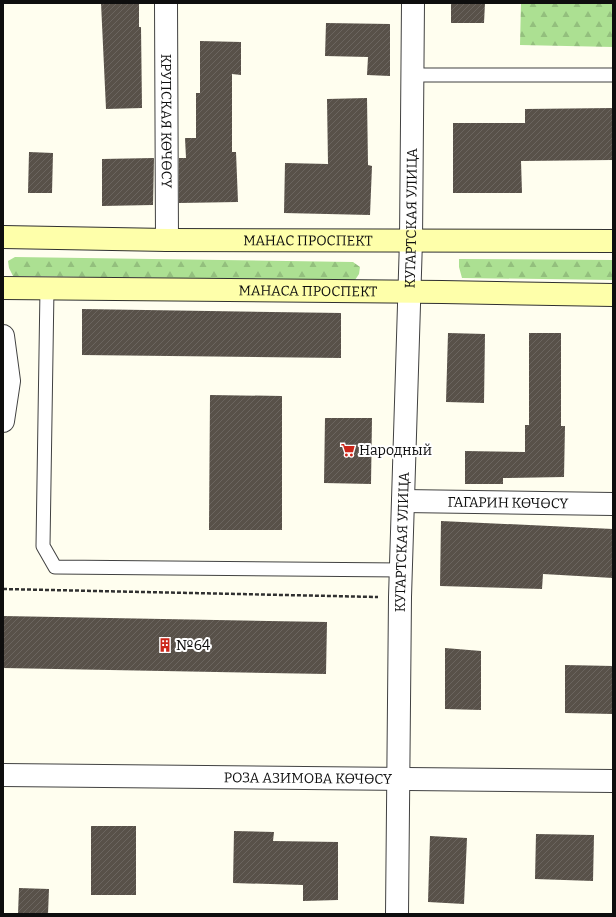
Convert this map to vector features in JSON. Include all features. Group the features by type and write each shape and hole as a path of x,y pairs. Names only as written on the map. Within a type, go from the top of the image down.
{"main road":[{"name":"МАНАС ПРОСПЕКТ","path":"3,237 167,240 613,241"},
{"name":"МАНАСА ПРОСПЕКТ","path":"3,288 613,295"}],"street":[{"name":"КРУПСКАЯ КӨЧӨСҮ","path":"166,3 167,240"},
{"name":"КУГАРТСКАЯ УЛИЦА","path":"397,914 400,598 411,240 412,3"},
{"path":"3,336 9,381 3,421"},
{"name":"ГАГАРИН КӨЧӨСҮ","path":"403,501 613,504"},
{"name":"РОЗА АЗИМОВА КӨЧӨСҮ","path":"3,775 399,780 613,780"}],"lane":[{"path":"412,75 613,74"},
{"path":"47,289 43,546 56,567 402,570"}],"path":[{"path":"3,589 400,598"}],"green space":[{"path":"521,3 613,3 613,47 520,45"},
{"path":"15,257 353,262 360,267 359,274 355,280 13,276 9,268 8,261"},
{"path":"459,259 613,260 613,280 462,278 459,267"}],"building":[{"path":"101,3 139,3 139,27 141,27 142,108 106,109"},
{"path":"451,3 485,3 484,23 451,23"},
{"path":"326,23 390,24 390,76 367,75 368,57 325,56"},
{"path":"200,41 241,42 241,75 232,74 232,152 236,152 238,202 179,203 179,158 186,158 185,138 196,138 196,93 200,93"},
{"path":"367,98 368,165 372,166 370,215 284,213 285,163 328,164 327,99"},
{"path":"613,108 613,160 521,161 522,193 453,193 453,123 525,123 525,109"},
{"path":"29,152 53,153 52,193 28,193"},
{"path":"154,158 153,205 102,206 102,159"},
{"path":"82,309 341,313 341,358 82,355"},
{"path":"448,333 485,334 484,403 446,402"},
{"path":"529,333 561,333 561,426 565,426 564,477 503,478 503,484 465,484 465,451 525,452 525,425 529,425"},
{"path":"210,395 282,396 282,530 209,530"},
{"name":"Народный","path":"325,418 372,418 371,484 324,483"},
{"path":"441,521 613,529 613,578 543,574 542,589 440,586"},
{"name":"№64","path":"3,616 327,622 326,674 3,668"},
{"path":"445,648 481,651 481,710 445,709"},
{"path":"565,665 613,666 613,714 565,713"},
{"path":"91,826 136,826 136,895 91,895"},
{"path":"234,831 274,832 273,841 338,842 338,900 303,901 303,885 233,883"},
{"path":"536,834 594,835 593,881 535,879"},
{"path":"430,836 467,838 464,904 428,902"},
{"path":"19,888 49,889 48,914 18,914"}],"place":[{"name":"Народный","path":"348,450"},
{"name":"№64","path":"165,645"}]}
